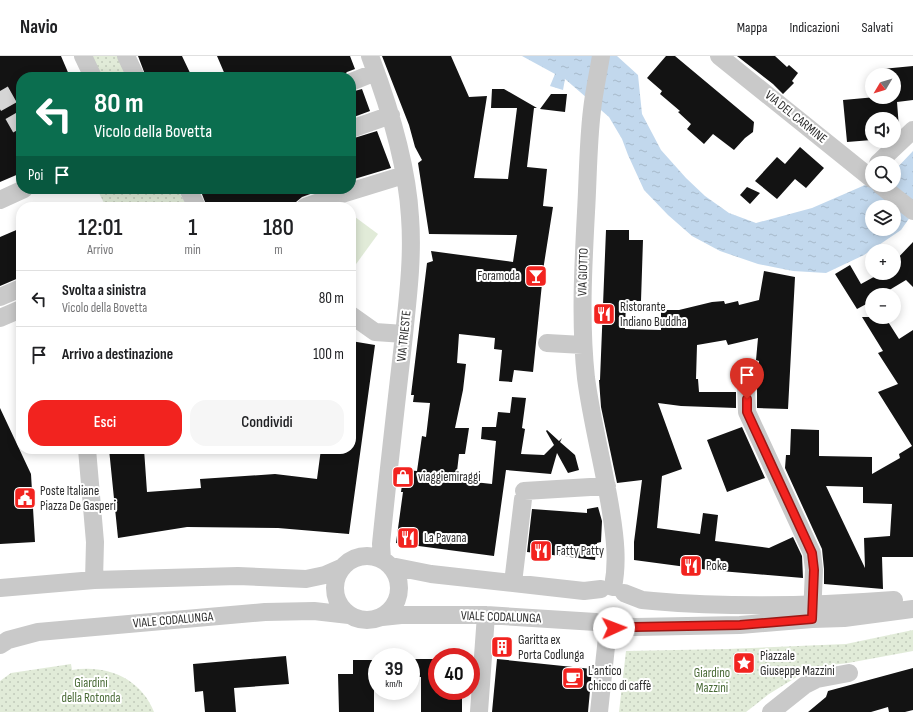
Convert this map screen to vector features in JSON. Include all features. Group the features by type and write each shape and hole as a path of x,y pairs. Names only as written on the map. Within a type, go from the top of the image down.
{"street":[{"path":"83,56 91,72"},
{"path":"126,56 134,72"},
{"name":"VIA GIOTTO","path":"601,56 592,110 582,289 583,345 590,406 607,486 616,552 613,590"},
{"name":"VIA DEL CARMINE","path":"719,56 865,167"},
{"name":"VIA TRIESTE","path":"356,78 373,64 391,115 409,205 411,240 408,298 380,544 386,563"},
{"path":"356,127 391,115"},
{"path":"890,156 913,130"},
{"path":"356,190 404,175"},
{"name":"VIA DEL CARMINE","path":"893,192 913,211"},
{"path":"0,200 16,193"},
{"path":"319,202 342,194"},
{"path":"0,297 16,290"},
{"path":"0,318 16,311"},
{"path":"356,319 375,332 404,334"},
{"path":"547,343 583,345"},
{"path":"746,385 747,412 812,553 814,570 812,612"},
{"path":"87,454 95,542 94,580"},
{"path":"513,582 524,495 607,486"},
{"path":"0,588 94,580 238,576 306,579 325,575 342,568 350,561 360,556 371,556 404,570 584,591 613,590 642,600 735,606 774,606 844,618 913,609"},
{"path":"342,568 337,577 335,588 337,598 342,607 349,615 356,619 365,621 374,620 382,617 392,610 398,600 400,588 398,576 386,563"},
{"path":"608,625 625,622 630,611 628,598 613,590 596,592 590,602 591,613 608,625 635,627 740,625 812,612 843,604 913,598"},
{"name":"VIALE CODALUNGA","path":"0,645 8,640 38,632 265,612 314,611 349,615"},
{"name":"VIALE CODALUNGA","path":"382,617 400,615 486,615 608,625"},
{"path":"479,712 486,615"},
{"path":"599,712 608,625"},
{"path":"771,712 805,684 817,678 849,673"}],"green space":[{"path":"88,56 121,56 129,72 96,72"},
{"path":"100,194 180,194 185,202 104,202"},
{"path":"356,218 378,234 356,264"},
{"name":"Giardino Mazzini","path":"913,630 913,651 848,663 813,667 769,694 746,712 619,712 626,651 727,649 846,644"},
{"name":"Giardini della Rotonda","path":"71,664 72,670 97,669 121,676 140,690 148,700 154,712 0,712 0,681 11,673"}],"water":[{"path":"522,56 617,56 638,75 642,114 661,150 686,178 705,196 729,213 756,223 812,208 865,185 865,192 901,192 901,164 913,151 913,213 901,230 901,200 865,200 865,236 892,236 880,244 865,244 865,254 826,273 793,271 758,264 720,251 692,236 668,215 644,190 622,139 609,117 565,79 563,90 550,86 555,74"}],"building":[{"path":"0,56 61,56 68,72 16,72 16,175 0,182"},
{"path":"138,56 182,56 190,72 144,72"},
{"path":"217,56 350,56 355,69 347,72 224,72"},
{"path":"382,56 451,56 469,97 487,96 474,178 508,179 517,108 491,108 492,89 504,89 537,108 534,108 527,167 547,169 543,206 553,207 544,264 533,372 514,370 512,382 499,381 502,350 494,349 495,338 459,334 457,363 466,364 463,390 455,428 469,428 465,454 459,454 456,480 492,484 496,441 481,439 482,427 496,427 498,412 510,413 512,397 526,398 522,428 525,429 521,454 544,455 554,445 546,431 547,430 559,441 562,438 560,442 575,455 579,470 568,473 557,453 551,474 506,470 494,556 396,543 403,492 401,492 404,470 417,471 422,436 426,437 430,403 413,402 414,395 411,395 427,263 433,261 431,251 513,262 517,235 429,234 418,163 422,160 415,147 409,125"},
{"path":"666,56 675,56 754,122 753,132 734,150 713,134 704,144 687,129 691,124 678,112 680,111 660,94 662,91 647,78"},
{"path":"737,56 775,56 787,67 789,65 798,73 792,81 794,83 783,94 773,84"},
{"path":"913,66 913,100 901,102 901,68 892,68"},
{"path":"362,89 370,111 356,116 356,91"},
{"path":"551,94 567,94 565,112 540,109"},
{"path":"865,98 865,104 897,104 898,112 865,112 865,141 847,142 843,100"},
{"path":"377,131 391,168 356,178 356,137"},
{"path":"800,147 824,168 806,188 795,179 777,199 755,181 777,157 785,164"},
{"path":"747,187 760,193 750,204 740,195"},
{"path":"202,194 310,194 302,197 296,202 205,202"},
{"path":"16,230 16,279 0,286 0,237"},
{"path":"606,230 629,230 629,240 643,240 641,301 626,301 625,329 661,330 661,310 679,310 712,302 724,301 725,304 738,301 739,305 759,300 764,271 795,277 788,409 757,408 759,361 756,360 758,338 728,345 726,340 697,345 696,379 698,379 699,392 736,392 736,408 681,406 658,403 682,469 662,476 657,528 700,534 703,513 718,515 715,541 769,548 793,537 802,556 803,578 709,570 634,560 634,542 642,480 617,483 601,407 599,380"},
{"path":"913,242 913,287 906,280 893,288 865,288 865,305 857,309 835,274 850,265 861,284 868,280 901,280 901,255"},
{"path":"866,324 889,324 899,339 913,330 913,557 882,557 883,589 824,584 822,549 785,468 786,455 790,455 791,429 819,430 819,456 872,457 872,474 900,458 899,454 912,446 878,392 898,384 878,353 883,351","holes":["826,486 863,487 863,503 892,504 890,536 864,538 865,568"]},
{"path":"356,342 375,345 349,534 278,528 187,527 118,538 110,454 144,454 147,492 201,488 200,479 275,474 317,479 320,454 356,454"},
{"path":"0,408 16,442 16,454 22,454 31,474 35,542 0,544"},
{"path":"742,427 765,478 727,492 707,440"},
{"path":"598,507 602,521 601,542 597,543 595,560 527,552 532,509 587,513 587,509"},
{"path":"286,656 289,684 234,688 236,712 205,712 203,691 195,692 193,664"},
{"path":"420,659 428,659 428,700 462,700 462,712 421,712"},
{"path":"497,659 592,669 588,712 492,712"},
{"path":"353,660 368,660 368,700 374,700 374,712 339,712 338,674 353,674"},
{"path":"913,668 913,710 905,712 889,712 888,707 871,712 808,712 826,697 828,691"}],"tunnel":[{"path":"0,91 16,119"}],"place":[{"name":"Foramoda","path":"536,276"},
{"name":"Ristorante Indiano Buddha","path":"604,314"},
{"name":"viaggiemiraggi","path":"403,477"},
{"name":"Poste Italiane Piazza De Gasperi","path":"25,498"},
{"name":"La Pavana","path":"408,538"},
{"name":"Fatty Patty","path":"541,551"},
{"name":"Poke","path":"691,566"},
{"name":"Garitta ex Porta Codlunga","path":"502,647"},
{"name":"Piazzale Giuseppe Mazzini","path":"744,663"},
{"name":"L'antico chicco di caffè","path":"573,678"}],"route":[{"path":"614,628 619,626 740,625 812,619 814,570 812,553 747,412 747,399"}]}
